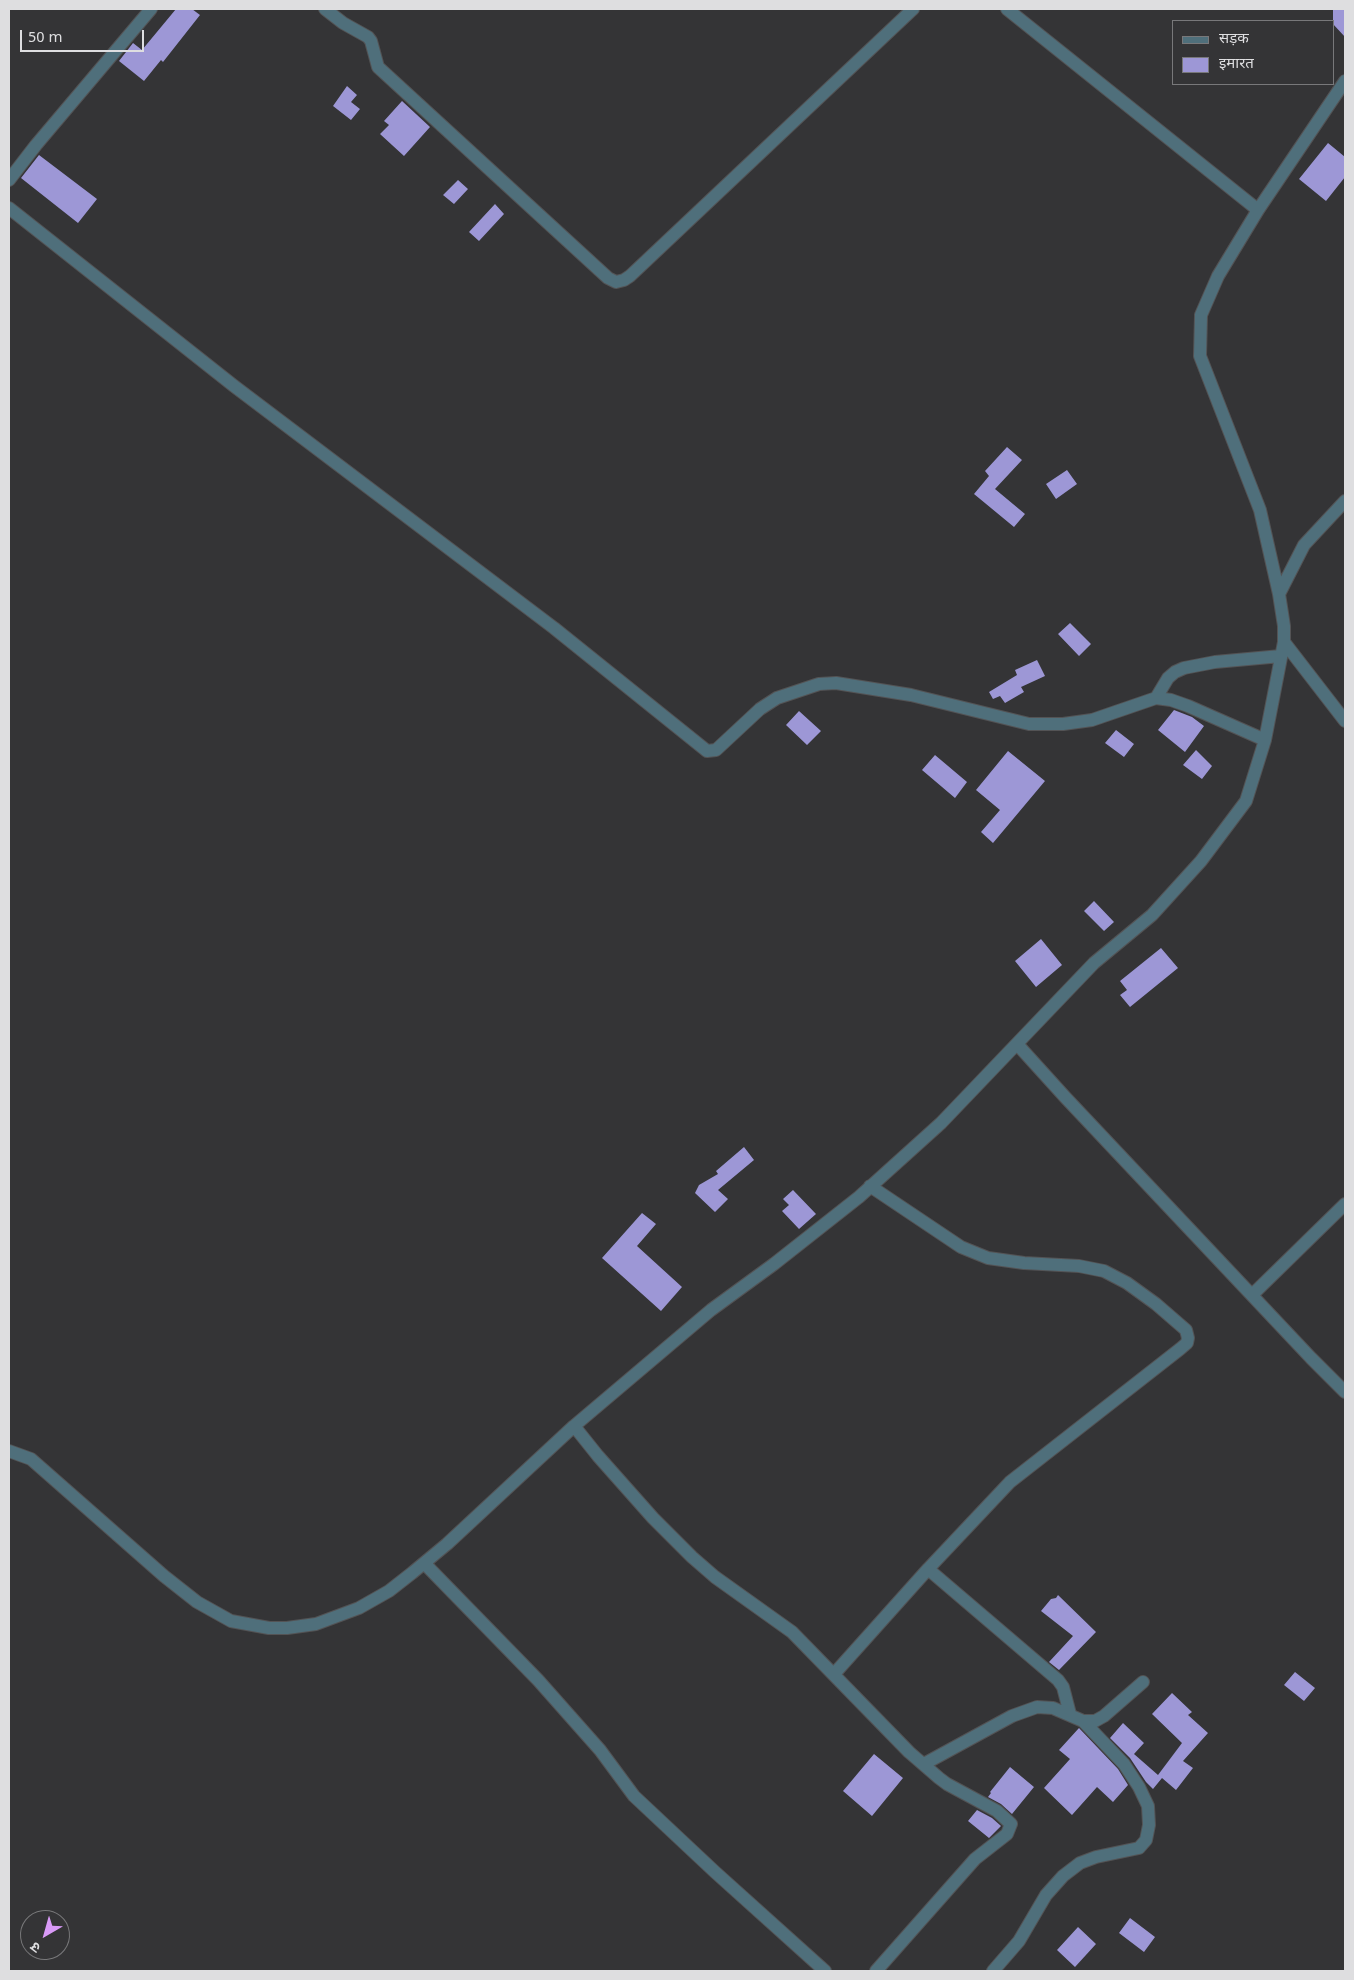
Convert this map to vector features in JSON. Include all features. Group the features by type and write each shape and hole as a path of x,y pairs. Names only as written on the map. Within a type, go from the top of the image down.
{"street":[{"path":"9,180 36,144 151,9"},
{"path":"326,9 351,28 368,37 371,41 378,67 603,273 616,282 630,276 913,9"},
{"path":"1007,9 1258,210"},
{"path":"9,1451 31,1459 164,1576 198,1602 231,1621 269,1628 287,1628 324,1621 359,1608 389,1591 424,1563 574,1426 711,1310 774,1264 870,1186 941,1123 1094,962 1152,915 1201,861 1246,801 1265,740 1284,642 1280,594 1260,510 1200,356 1200,315 1218,276 1258,210 1345,81"},
{"path":"9,208 234,386 554,628 707,751 716,750 760,709 777,698 819,684 836,683 911,695 1029,724 1063,724 1092,720 1156,698 1188,706 1265,740"},
{"path":"1280,594 1304,546 1345,501"},
{"path":"1284,642 1345,721"},
{"path":"1156,698 1168,678 1174,672 1184,668 1215,662 1281,656"},
{"path":"1017,1044 1345,1392"},
{"path":"834,1674 928,1569 1010,1482 1180,1349 1187,1343 1188,1338 1186,1330 1156,1304 1127,1283 1104,1271 1079,1266 988,1258 961,1247 870,1186"},
{"path":"1252,1295 1345,1204"},
{"path":"574,1426 653,1518 692,1557 715,1577 792,1632 924,1764 947,1784 997,1811 1011,1824 1010,1829 1003,1838 975,1859 876,1971"},
{"path":"424,1563 538,1680 600,1750 634,1796 825,1971"},
{"path":"928,1569 1058,1680 1063,1687 1070,1714"},
{"path":"1083,1721 1095,1721 1104,1716 1143,1682"},
{"path":"924,1764 1012,1716 1037,1707 1053,1708 1083,1721 1124,1764 1139,1786 1148,1806 1149,1825 1146,1840 1139,1848 1116,1852 1080,1864 1063,1876 1046,1895 1019,1941 993,1971"}],"building":[{"path":"176,9 192,9 200,15 163,62 161,60 144,81 119,61 133,43 142,50"},
{"path":"1333,9 1345,9 1345,37 1334,25"},
{"path":"347,86 357,95 351,102 360,109 351,120 333,106"},
{"path":"402,101 430,127 404,156 380,134 389,125 384,121"},
{"path":"1328,143 1345,157 1345,177 1326,201 1299,179"},
{"path":"39,155 97,199 78,223 21,178"},
{"path":"458,180 468,189 454,204 443,195"},
{"path":"495,204 504,214 479,241 469,232"},
{"path":"1007,447 1022,460 995,489 1025,514 1014,527 974,494 989,476 985,471"},
{"path":"1067,470 1077,484 1056,499 1046,484"},
{"path":"1070,623 1091,644 1079,656 1058,634"},
{"path":"1037,660 1045,676 1021,687 1024,692 1005,703 1000,696 993,699 989,692 1017,675 1015,670"},
{"path":"1174,710 1192,717 1204,726 1185,752 1158,730"},
{"path":"799,711 821,731 807,745 786,725"},
{"path":"1116,730 1134,744 1124,757 1105,743"},
{"path":"1196,750 1212,766 1202,779 1183,765"},
{"path":"1008,751 1045,781 993,843 981,832 1000,810 976,790"},
{"path":"935,755 967,782 955,798 922,770"},
{"path":"1094,901 1114,922 1104,931 1084,911"},
{"path":"1041,939 1062,965 1036,987 1015,961"},
{"path":"1161,948 1178,968 1130,1007 1120,995 1127,990 1120,981"},
{"path":"744,1147 754,1160 718,1190 728,1199 715,1212 695,1193 699,1185 718,1174 716,1171"},
{"path":"793,1190 816,1214 799,1229 782,1211 789,1205 783,1199"},
{"path":"642,1213 656,1224 637,1246 682,1287 661,1311 602,1258"},
{"path":"1058,1595 1096,1632 1059,1670 1049,1662 1073,1636 1041,1611 1051,1599 1056,1598"},
{"path":"1295,1672 1315,1688 1304,1701 1284,1685"},
{"path":"1172,1693 1192,1712 1188,1715 1208,1733 1183,1761 1193,1768 1176,1790 1162,1778 1153,1789 1130,1758 1110,1738 1123,1723 1144,1743 1134,1754 1158,1775 1182,1743 1152,1714"},
{"path":"1079,1728 1118,1769 1128,1785 1113,1802 1097,1787 1072,1815 1044,1788 1070,1759 1059,1750"},
{"path":"874,1754 903,1778 872,1816 843,1791"},
{"path":"1010,1767 1034,1787 1012,1814 1001,1804 988,1797"},
{"path":"977,1810 992,1818 1001,1826 989,1838 968,1821"},
{"path":"1130,1918 1155,1937 1144,1952 1119,1933"},
{"path":"1078,1927 1096,1944 1075,1967 1057,1950"}]}
